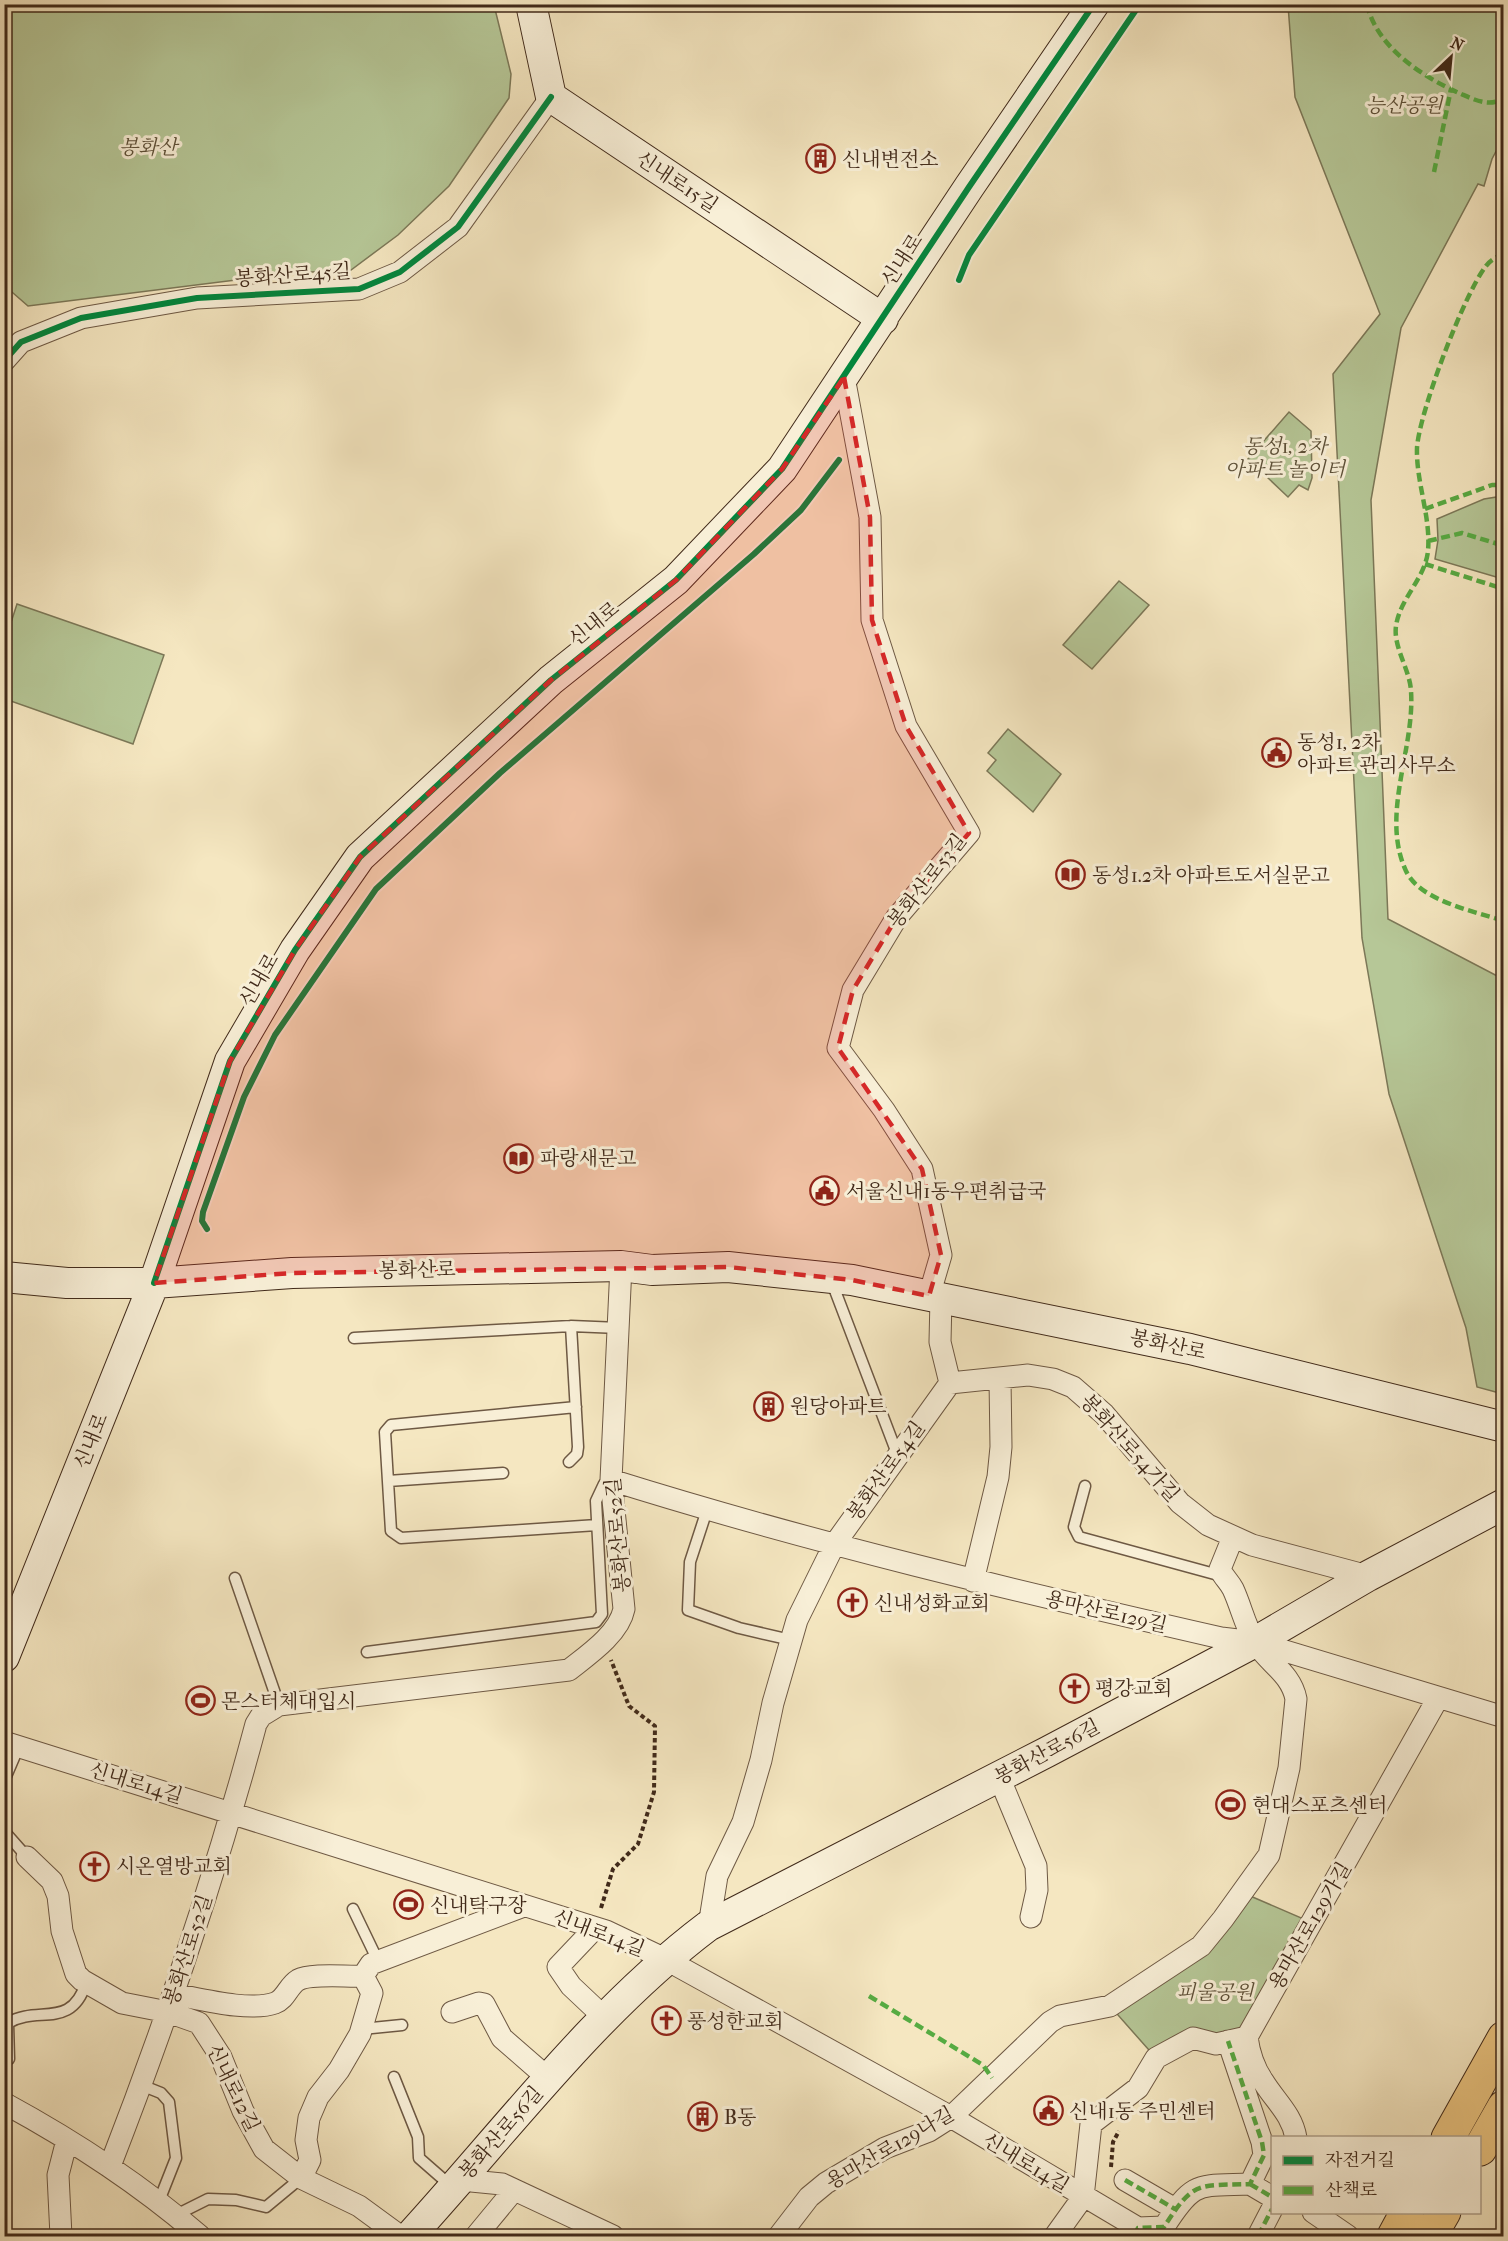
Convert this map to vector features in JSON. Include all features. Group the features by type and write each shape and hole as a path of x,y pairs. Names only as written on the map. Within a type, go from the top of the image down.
{"main road":[{"path":"531,4 551,97"},
{"name":"신내로","path":"4,1657 154,1283 230,1061 295,950 360,857 551,680 676,580 782,470 969,187 1094,4"},
{"name":"신내로15길","path":"551,97 883,319"},
{"name":"봉화산로","path":"4,1278 67,1283 154,1283 292,1273 621,1266 652,1270 728,1268 830,1277 1190,1349 1503,1427"},
{"name":"봉화산로56길","path":"410,2236 549,2079 606,2019 664,1959 709,1926 1255,1642 1368,1576 1503,1504"},
{"path":"1450,2136 1503,2038"},
{"path":"1481,2146 1503,2107"},
{"path":"1394,2236 1406,2214"}],"street":[{"name":"봉화산로45길","path":"4,361 21,342 81,318 197,298 359,288 400,272 458,227 551,97"},
{"name":"봉화산로53길","path":"844,377 870,518 872,620 906,726 969,833 897,917 853,990 838,1048 884,1110 922,1169 940,1255 935,1297"},
{"name":"봉화산로52길","path":"110,2166 171,2003 233,1813 256,1724 261,1716 279,1704 569,1670 604,1639 622,1617 624,1609 611,1480 621,1266"},
{"path":"935,1297 940,1342 950,1383"},
{"name":"봉화산로54가길","path":"950,1383 1028,1375 1053,1379 1073,1387 1097,1407 1180,1503 1208,1525 1252,1545 1368,1576"},
{"path":"973,1581 998,1477 1001,1447 1000,1379"},
{"name":"봉화산로54길","path":"709,1926 717,1876 743,1822 797,1620 834,1545 950,1383"},
{"name":"용마산로129길","path":"611,1480 707,1510 973,1581 1221,1638 1255,1642 1503,1717"},
{"path":"1233,1537 1220,1569 1222,1576 1232,1586 1255,1642"},
{"name":"용마산로129나길","path":"779,2236 809,2197 826,2183 885,2148 929,2131 951,2117 1050,2022 1060,2016 1110,2006 1201,1946 1269,1855 1289,1768 1296,1698 1294,1687 1255,1642"},
{"name":"용마산로129가길","path":"1237,2039 1438,1698"},
{"name":"신내로14길","path":"12,1744 595,1928 664,1959 951,2117 1136,2232"},
{"path":"999,1777 1035,1866 1036,1890 1031,1917"},
{"name":"신내로12길","path":"27,1857 52,1881 58,1896 58,1917 76,1974 86,1983 122,2003 171,2003 199,2023 221,2057 243,2112 264,2149 301,2178 360,2206 400,2236"},
{"path":"363,1976 371,1964 524,1906"},
{"path":"595,1928 558,1967 571,1986 606,2019"},
{"path":"171,2003 273,2003 283,1998 294,1983 305,1978 363,1976"},
{"path":"301,2178 310,2160 306,2140 309,2118 318,2097 339,2070 362,2029 372,1993 363,1976"},
{"name":"봉화산로56길","path":"452,2012 479,2002 484,2004 502,2038 549,2079"},
{"path":"1055,2236 1091,2202 1091,2124 1138,2088 1156,2058 1193,2038 1216,2044 1237,2039"},
{"path":"1237,2039 1250,2054 1262,2080 1294,2123 1296,2136"},
{"path":"1237,2039 1262,2142 1263,2155 1250,2184"},
{"path":"4,2103 110,2166 159,2201 185,2228"},
{"path":"61,2236 57,2175 67,2140"},
{"path":"1125,2180 1175,2209"},
{"path":"457,2184 502,2184 613,2236"},
{"path":"1136,2232 1164,2227 1183,2197 1200,2187 1250,2184 1271,2196"},
{"path":"476,2236 514,2190"},
{"path":"1264,2235 1271,2212"},
{"path":"1315,2214 1348,2236"}],"lane":[{"path":"830,1277 898,1456"},
{"path":"569,1462 577,1454 578,1447 571,1326"},
{"path":"354,1338 571,1326 619,1328"},
{"path":"576,1407 397,1423 385,1432 391,1531 401,1538 597,1525"},
{"path":"388,1481 503,1473"},
{"path":"367,1652 596,1622 602,1614 597,1496 604,1484 611,1480"},
{"path":"1085,1486 1074,1527 1079,1537 1222,1576"},
{"path":"707,1510 690,1562 688,1610 739,1628 791,1640"},
{"path":"235,1578 279,1704"},
{"path":"4,1781 12,1744"},
{"path":"4,1832 27,1857"},
{"path":"353,1909 378,1961"},
{"path":"9,2059 6,2030 11,2021 68,2010 80,1998 86,1983"},
{"path":"362,2029 402,2025"},
{"name":"봉화산로56길","path":"394,2077 418,2137 419,2158 457,2184"},
{"path":"141,2085 161,2093 169,2102 176,2158 159,2201"},
{"path":"185,2228 208,2199 236,2200 266,2207 301,2178"}],"path":[{"path":"595,1928 613,1869 638,1844 654,1792 656,1726 628,1706 623,1698 604,1639"},
{"path":"1091,2202 1110,2187 1113,2142 1125,2125"}],"highlighted area":[{"path":"844,377 870,517 872,620 906,726 969,833 897,917 853,990 838,1048 922,1169 941,1255 929,1296 852,1280 728,1267 292,1273 154,1283 230,1061 295,950 360,857 551,680 676,580 782,469"}],"green space":[{"name":"봉화산","path":"5,4 494,5 511,74 509,98 449,186 398,235 351,270 292,273 28,306 5,286"},
{"name":"능산공원","path":"1288,5 1503,5 1503,138 1492,159 1484,186 1478,184 1401,328 1371,500 1388,919 1503,979 1503,1394 1477,1387 1466,1328 1389,1094 1362,938 1333,374 1380,314 1295,97"},
{"name":"동성1, 2차 아파트 놀이터","path":"1289,412 1311,431 1312,478 1308,490 1299,485 1288,497 1248,459"},
{"path":"1503,496 1503,579 1435,559 1438,540 1437,519 1484,499"},
{"path":"1119,581 1149,605 1092,669 1063,645"},
{"path":"17,604 164,655 133,744 5,699 5,641"},
{"path":"1008,729 1061,774 1033,812 987,771 996,760 988,753"},
{"name":"피울공원","path":"1234,1889 1313,1923 1247,2037 1156,2058 1110,2006 1196,1945"}],"marked path":[{"path":"1367,4 1380,34 1403,59 1416,69 1475,100 1493,102 1504,98"},
{"path":"1434,172 1451,89"},
{"path":"1504,253 1488,264 1466,301 1444,354 1426,409 1417,448 1417,461 1427,525 1428,551 1422,571 1402,606 1396,626 1397,642 1411,691 1411,713 1400,782 1396,827 1399,850 1406,871 1423,890 1435,897 1464,909 1504,921"},
{"path":"1425,509 1492,485 1504,485"},
{"path":"1428,541 1462,533 1498,544 1504,537"},
{"path":"1425,564 1504,589"},
{"path":"869,1996 983,2065 992,2078"},
{"path":"1134,2236 1138,2228 1164,2227 1190,2193 1198,2189 1207,2186 1250,2184 1264,2155 1262,2142 1228,2041"},
{"path":"1125,2180 1175,2209"},
{"path":"1250,2184 1271,2196"},
{"path":"1258,2236 1271,2211"}],"cycle path":[{"path":"154,1283 230,1061 295,950 360,857 551,680 676,580 782,469 969,187 1094,4"},
{"path":"959,280 969,255 1140,4"},
{"path":"4,361 21,342 81,318 197,298 359,289 400,272 458,227 551,97"},
{"path":"207,1229 202,1221 203,1212 244,1097 275,1035 376,889 500,773 754,554 801,510 839,460"}],"place":[{"name":"신내변전소","path":"821,159"},
{"name":"동성1, 2차 아파트 관리사무소","path":"1276,753"},
{"name":"동성1.2차 아파트도서실문고","path":"1071,875"},
{"name":"파랑새문고","path":"519,1158"},
{"name":"서울신내1동우편취급국","path":"825,1191"},
{"name":"원당아파트","path":"769,1406"},
{"name":"신내성화교회","path":"853,1603"},
{"name":"평강교회","path":"1074,1688"},
{"name":"몬스터체대입시","path":"200,1701"},
{"name":"현대스포츠센터","path":"1231,1805"},
{"name":"시온열방교회","path":"95,1866"},
{"name":"신내탁구장","path":"409,1905"},
{"name":"풍성한교회","path":"666,2021"},
{"name":"신내1동 주민센터","path":"1048,2111"},
{"name":"B동","path":"703,2117"}]}
